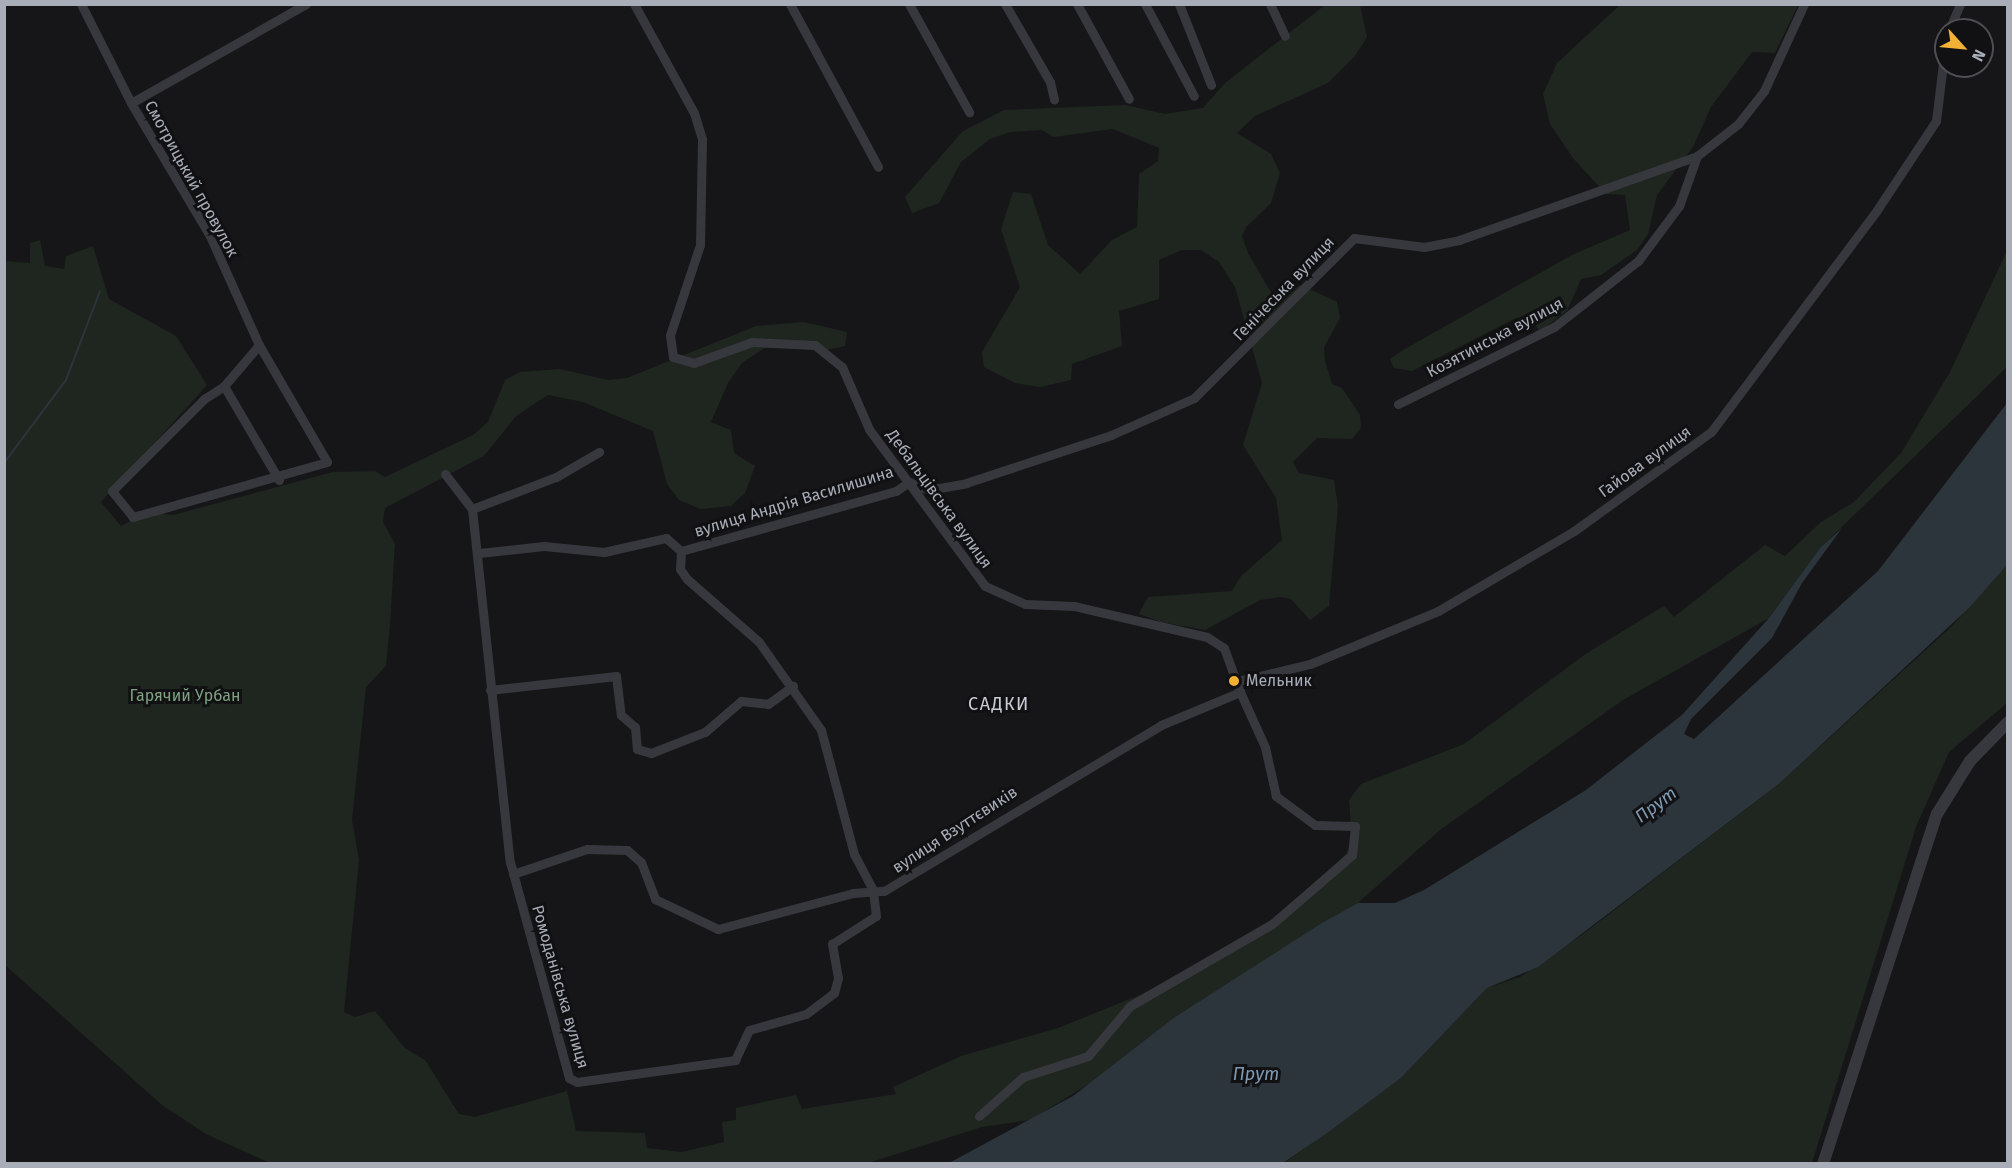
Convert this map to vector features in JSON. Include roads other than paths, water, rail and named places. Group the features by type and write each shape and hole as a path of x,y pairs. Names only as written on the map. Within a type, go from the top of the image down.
{"street":[{"name":"Смотрицький провулок","path":"81,4 131,103 210,236 259,345 327,462 279,480"},
{"path":"131,103 306,4"},
{"name":"Дебальцівська вулиця","path":"634,4 694,113 702,139 700,245 692,280 673,322 670,347 683,362 708,359 752,342 815,345 831,354 842,367 869,429 985,586 1025,604 1074,606 1207,637 1224,648 1238,681"},
{"path":"790,4 878,167"},
{"path":"909,4 969,112"},
{"path":"1005,4 1050,82 1054,100"},
{"path":"1077,4 1129,99"},
{"path":"1145,4 1194,96"},
{"path":"1179,4 1211,85"},
{"path":"1270,4 1285,36"},
{"name":"Козятинська вулиця","path":"1398,404 1554,327 1593,300 1663,233 1697,156 1751,109 1784,58 1804,4"},
{"path":"1954,18 1960,4"},
{"name":"Гайова вулиця","path":"1238,681 1310,664 1438,612 1574,531 1711,432 1877,210 1936,121 1941,78"},
{"name":"Генічеська вулиця","path":"909,482 928,490 966,483 1111,435 1194,398 1354,238 1424,246 1459,240 1697,156"},
{"path":"225,386 279,480 133,517 112,490 204,399 225,386 259,345"},
{"path":"446,474 472,509 556,477 599,452"},
{"name":"вулиця Андрія Василишина","path":"479,553 544,546 604,552 666,538 681,551 896,491 909,482"},
{"name":"Ромоданівська вулиця","path":"472,509 479,553 490,690 513,874 569,1078 577,1082 720,1065 735,1060 749,1030 822,1004 838,987 832,944 876,916 873,890"},
{"path":"681,551 680,569 687,579 759,642 793,686 821,730 854,854 873,890"},
{"path":"490,690 616,676 621,715 635,727 637,749 651,753 705,732 741,701 768,704 793,686"},
{"path":"979,1116 1023,1077 1088,1056 1130,1006 1245,942 1352,855 1355,826 1315,825 1276,796 1265,747 1240,692 1238,681"},
{"name":"вулиця Взуттєвиків","path":"513,874 587,849 627,850 641,862 655,899 718,929 905,881 1026,802 1161,725 1240,692"},
{"path":"1823,1164 1937,814 1970,761 2007,722"}],"water":[{"name":"Прут","path":"2007,403 2007,565 1969,608 1780,783 1538,967 1487,988 1401,1078 1327,1133 1283,1163 949,1163 1073,1096 1175,1017 1322,923 1358,903 1395,903 1424,890 1586,790 1682,715 1769,618 1820,548 1842,528 1802,583 1772,638 1691,719 1684,734 1694,739 1878,571"}],"waterway":[{"path":"4,463 66,380 100,291"}],"place":[{"name":"Мельник","path":"1234,681"}],"district":[{"name":"САДКИ","path":"999,704"}],"park label":[{"name":"Гарячий Урбан","path":"185,696"}]}
